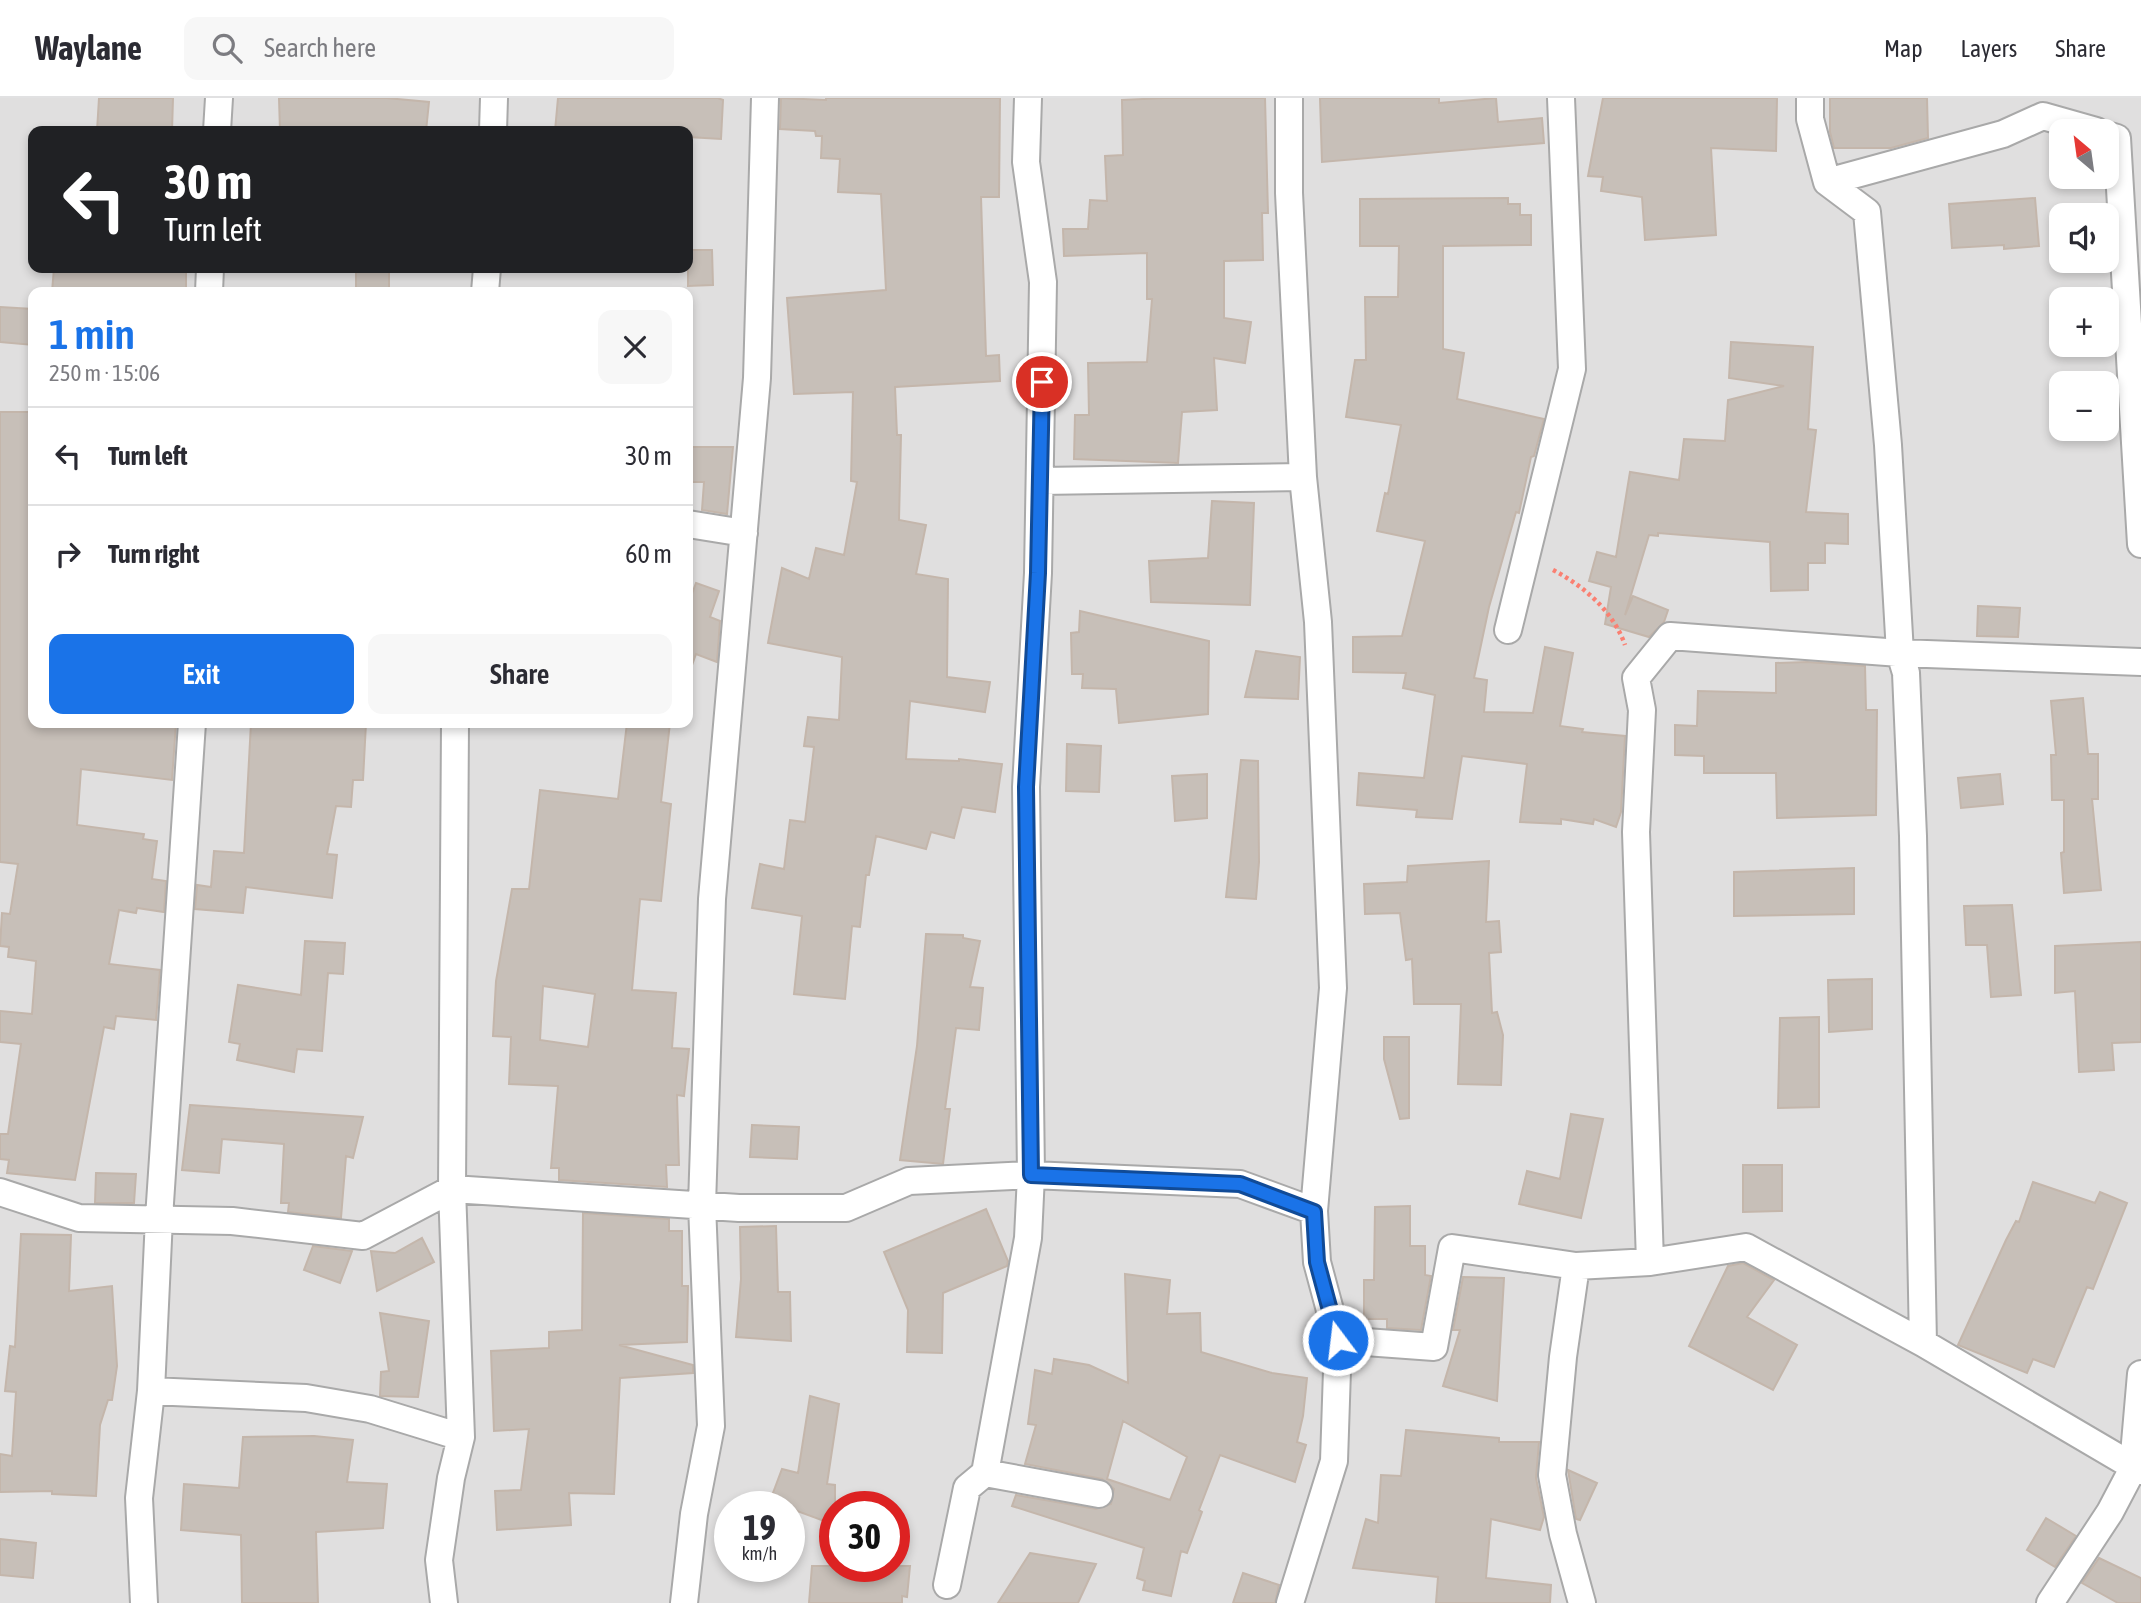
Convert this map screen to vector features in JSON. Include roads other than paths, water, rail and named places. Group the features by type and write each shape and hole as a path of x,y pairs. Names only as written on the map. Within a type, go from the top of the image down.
{"street":[{"path":"217,126 219,98"},
{"path":"493,126 494,98"},
{"path":"684,1603 694,1514 711,1426 704,1324 702,1205 712,899 757,378 765,98"},
{"path":"947,1585 967,1488 985,1473 1028,1238 1031,1175 1026,787 1040,481 1043,282 1026,162 1028,98"},
{"path":"1289,98 1289,192 1303,477 1318,622 1333,988 1314,1212 1317,1262 1338,1340 1334,1461 1290,1603"},
{"path":"1508,630 1572,369 1561,98"},
{"path":"1810,98 1810,119 1827,182 1867,212 1888,445 1900,653 1906,673 1913,836 1923,1343"},
{"path":"1827,182 2003,134 2039,107 2068,119"},
{"path":"2119,156 2141,544"},
{"path":"1040,481 1303,477"},
{"path":"693,525 744,533"},
{"path":"1650,1262 1636,832 1642,710 1636,678 1671,636 1900,653 2141,662"},
{"path":"144,1603 139,1498 151,1391 159,1218 192,728"},
{"path":"444,1603 439,1560 451,1478 461,1437 452,1189 455,728"},
{"path":"0,1192 79,1218 232,1221 363,1236 452,1189 702,1205 846,1208 909,1181 1031,1175 1240,1184 1314,1212"},
{"path":"1338,1340 1434,1347 1452,1248 1576,1266 1650,1262 1746,1247 2138,1463"},
{"path":"1576,1266 1563,1357 1552,1475 1563,1534 1582,1603"},
{"path":"2050,1603 2110,1512 2138,1463 2141,1374"},
{"path":"151,1391 306,1398 370,1409 461,1437"},
{"path":"985,1473 1099,1494"}]}
